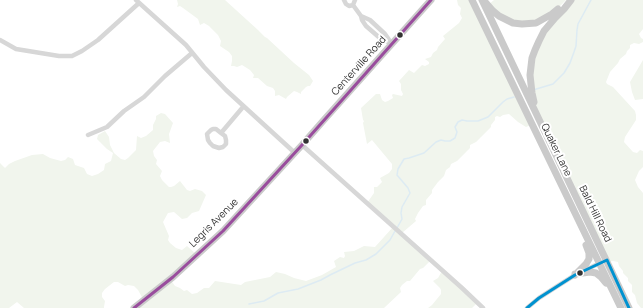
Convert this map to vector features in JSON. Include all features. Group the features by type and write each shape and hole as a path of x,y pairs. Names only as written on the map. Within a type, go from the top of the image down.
{"main road":[{"name":"Centerville Road","path":"302,145 431,0"},
{"name":"Quaker Lane","path":"472,0 619,305"},
{"path":"482,0 499,16 513,23 522,24 536,23 552,14 566,0"},
{"name":"Bald Hill Road","path":"482,0 629,308"},
{"path":"541,124 531,90 530,75 532,58 544,31 571,0"},
{"name":"Legris Avenue","path":"134,308 173,277 207,246 302,145"},
{"path":"571,204 589,253 589,259 586,264 575,274"},
{"path":"575,274 596,272 601,277 619,305"}],"street":[{"path":"344,0 347,5 354,2 361,16 370,20 380,29 392,44"},
{"path":"0,40 12,47 22,50 59,56 72,56 82,52 98,40 138,1 186,45 214,79 295,153"},
{"path":"88,135 107,127 124,111 144,97 192,53"},
{"path":"221,133 243,107"},
{"path":"213,129 221,133 226,140 226,144 219,148 213,146 208,140 208,134 213,129"},
{"path":"302,145 483,308"},
{"path":"527,308 539,298 575,274 607,260"}],"shaded area":[{"path":"177,0 225,0 309,75 313,81 310,86 306,87 301,94 294,91 286,99 279,95 275,96 275,91 273,88 267,86 258,78 253,78 254,75 250,70 242,65 237,67 231,66 232,56 220,46 221,41 218,35 204,23 200,25 198,19 183,8 180,6 177,7"},
{"path":"457,0 471,0 531,125 526,127 509,114 495,117 491,127 476,142 470,145 470,148 446,170 444,176 426,200 426,205 423,206 418,213 415,219 416,221 402,233 430,261 420,269 410,281 407,281 402,285 400,288 401,292 384,308 134,308 143,299 138,290 134,286 125,286 118,282 114,282 102,293 102,297 105,301 104,308 24,308 17,302 9,308 0,308 0,163 5,168 15,161 32,155 43,154 61,161 68,157 73,159 75,165 84,168 87,174 92,176 104,170 105,164 111,161 113,153 97,139 98,135 105,131 109,137 110,145 114,153 121,159 125,160 136,150 137,136 141,138 153,130 156,116 161,113 165,114 173,123 169,134 170,143 165,141 160,142 153,151 157,160 156,164 162,171 160,176 162,180 169,187 174,186 180,181 187,190 190,191 195,189 202,191 206,195 199,211 192,213 187,218 182,219 174,212 168,213 163,222 169,236 168,240 170,243 176,248 182,250 187,246 196,254 170,279 175,286 184,291 187,290 192,294 197,293 204,288 209,288 215,281 241,285 245,282 270,277 276,272 306,281 322,275 336,267 334,261 340,257 344,258 344,252 354,251 364,246 375,247 393,227 367,203 374,193 374,187 377,187 382,182 380,178 389,173 392,169 392,164 372,140 367,144 361,108 376,94 380,94 382,100 385,102 393,98 393,94 402,96 401,84 399,81 409,70 414,73 422,65 425,66 429,64 429,62 425,59 431,57 445,39 443,36 459,23 462,18 460,14 461,8 458,5"},
{"path":"494,0 566,0 552,14 536,22 513,23 488,5"},
{"path":"571,0 643,0 643,29 639,34 643,39 643,42 630,45 630,48 626,54 610,72 606,82 613,87 635,111 636,120 625,137 624,142 633,152 637,153 640,150 643,151 643,167 639,171 635,180 643,193 643,308 641,308 637,303 635,295 632,292 632,285 623,273 618,262 606,262 541,124 531,88 537,44"},
{"path":"643,60 643,99 635,100 630,82"},
{"path":"442,271 477,303 472,308 428,308 441,294 440,288 433,281 438,278"}],"waterway":[{"path":"533,90 553,84 564,73 570,63 576,46 578,24 591,0"},
{"path":"397,228 402,219 402,207 410,193 408,188 397,175 398,169 404,159 424,153 436,142 441,140 450,141 455,138 457,132 455,127 458,122 462,120 478,121 488,117 503,102 514,97"},
{"path":"249,304 264,301 278,293 298,289 321,280 355,263 366,260 376,254 390,240 395,231"}],"transit line":[{"path":"134,308 173,277 223,231 431,0"},
{"path":"527,308 539,298 575,275 607,260 629,308"}]}
